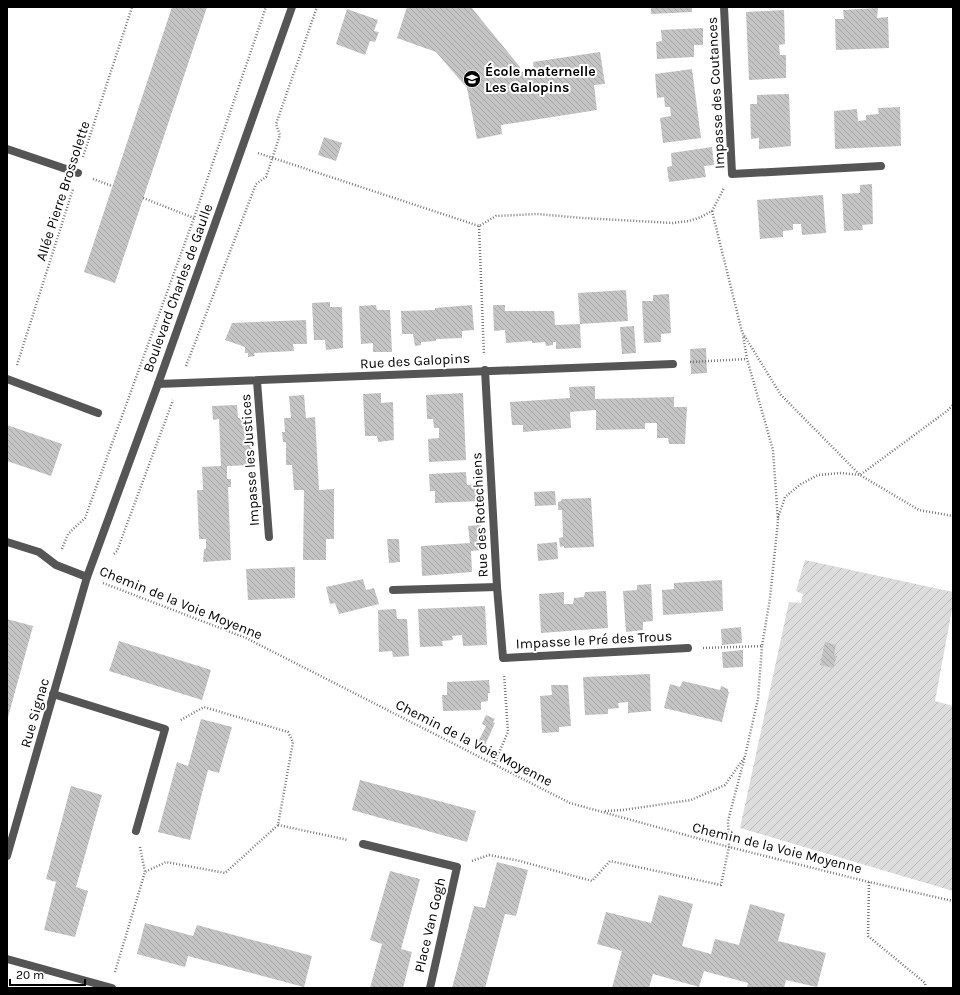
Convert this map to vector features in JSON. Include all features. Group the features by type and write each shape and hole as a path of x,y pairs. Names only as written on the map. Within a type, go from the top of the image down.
{"street":[{"name":"Boulevard Charles de Gaulle","path":"87,577 158,384 292,7"},
{"name":"Impasse des Coutances","path":"724,7 732,174 880,166"},
{"path":"7,149 78,173"},
{"name":"Rue des Galopins","path":"158,384 257,381 485,370 674,364"},
{"name":"Rue des Rotechiens","path":"485,370 502,658"},
{"path":"10,380 98,413"},
{"name":"Impasse les Justices","path":"257,381 269,537"},
{"path":"7,542 39,552 56,565 87,577"},
{"name":"Rue Signac","path":"7,856 87,577"},
{"path":"393,590 497,587"},
{"name":"Impasse le Pré des Trous","path":"502,658 688,648"},
{"path":"53,694 165,729 136,831"},
{"name":"Place Van Gogh","path":"363,844 456,867 430,988"},
{"path":"7,959 111,988"}],"path":[{"name":"Allée Pierre Brossolette","path":"10,380 132,7"},
{"path":"56,565 68,534 85,518 194,218 266,7"},
{"path":"111,556 117,551 256,184 266,177 280,135 276,124 317,7"},
{"path":"242,148 479,226 496,216 538,214 673,223 690,221 701,218 712,210 732,174"},
{"path":"143,198 194,218"},
{"path":"456,867 488,855 520,861 592,881 610,862 720,885 729,847 728,821 758,699 762,646 770,598 778,521 773,450 747,359 742,332 712,210"},
{"path":"479,226 485,370"},
{"path":"742,332 781,395 860,475 919,510 953,516"},
{"path":"674,364 747,359"},
{"path":"778,521 785,497 801,484 818,475 841,473 860,475 953,405"},
{"name":"Chemin de la Voie Moyenne","path":"87,577 246,638 570,803 729,847 869,882 953,901"},
{"path":"688,648 762,646"},
{"path":"494,764 508,732 502,658"},
{"path":"145,872 166,862 225,873 278,825 293,742 288,732 204,707 165,729"},
{"path":"602,812 691,800 725,785 745,756"},
{"path":"278,825 363,844"},
{"path":"111,988 145,872 136,831"},
{"path":"869,882 868,936 925,983 926,988"}],"shaded area":[{"path":"805,560 953,592 953,604 935,701 953,706 953,891 740,828 789,602 801,603 803,594 796,591"}],"building":[{"path":"172,7 207,7 115,283 84,272"},
{"path":"407,7 471,7 520,67 521,72 534,70 533,62 600,52 605,84 594,85 597,110 501,125 502,134 477,139 467,88 436,52 397,38"},
{"path":"651,7 692,7 692,12 651,14"},
{"path":"878,8 877,18 888,17 889,48 836,50 835,19 844,19 843,10"},
{"path":"347,9 378,20 374,31 379,32 375,42 370,41 365,55 336,44"},
{"path":"784,10 785,44 779,45 780,55 786,55 786,78 749,80 746,12"},
{"path":"703,28 703,45 694,45 694,57 657,59 656,42 662,41 661,30"},
{"path":"692,69 701,138 663,143 660,118 671,116 670,107 665,107 664,97 657,98 655,74"},
{"path":"789,94 791,146 759,149 759,138 751,139 750,104 757,104 757,95"},
{"path":"900,107 901,146 835,149 834,111 857,109 858,121 866,120 866,115 879,114 878,108"},
{"path":"324,137 342,143 336,161 318,155"},
{"path":"712,147 714,165 704,166 706,177 669,182 667,167 672,166 671,153"},
{"path":"872,184 873,224 862,225 863,230 844,231 842,194 860,193 860,185"},
{"path":"823,195 826,233 802,235 801,224 793,224 793,230 783,231 783,237 760,239 757,200"},
{"path":"626,290 628,321 580,324 578,293"},
{"path":"669,294 671,333 661,334 661,342 644,343 642,301 653,301 653,295"},
{"path":"330,302 330,307 342,307 343,348 326,350 325,340 314,340 312,303"},
{"path":"376,305 377,310 390,310 392,352 373,352 373,343 361,344 359,306"},
{"path":"472,305 474,330 462,331 462,338 436,339 436,341 421,342 421,345 415,346 413,334 402,334 401,311 435,310 435,308"},
{"path":"493,305 505,305 505,311 554,311 555,325 580,324 581,348 556,349 556,342 553,342 553,345 546,346 545,342 532,343 532,341 506,343 505,330 494,331"},
{"path":"306,320 307,344 293,344 294,351 254,353 255,356 248,357 248,353 245,353 245,347 225,340 232,323"},
{"path":"634,326 636,353 622,354 620,327"},
{"path":"706,348 707,373 691,374 690,349"},
{"path":"595,386 595,399 674,397 674,407 687,407 685,444 669,444 668,438 657,438 657,423 645,423 645,429 596,430 596,410 570,412 571,428 523,432 523,425 512,425 510,402 570,398 569,387"},
{"path":"381,393 381,403 393,402 394,440 378,442 377,436 365,436 363,394"},
{"path":"463,393 466,460 429,462 428,439 439,438 439,428 434,428 433,419 427,419 426,395"},
{"path":"304,395 306,418 315,417 319,490 334,489 334,539 326,539 326,560 303,560 304,490 294,490 292,465 286,465 286,442 283,442 282,432 285,432 284,418 291,418 289,396"},
{"path":"237,405 238,418 250,417 253,465 227,466 227,479 231,479 231,487 228,487 231,560 203,562 204,549 206,549 206,539 199,539 197,490 203,490 202,467 221,466 219,419 213,420 212,406"},
{"path":"7,425 62,444 51,476 7,461"},
{"path":"466,472 467,485 479,484 480,501 435,503 435,491 430,491 429,474"},
{"path":"555,491 556,505 535,506 534,492"},
{"path":"591,498 594,547 560,547 559,538 563,537 562,510 558,510 558,502 562,499"},
{"path":"481,525 482,550 471,551 472,572 422,576 421,546 470,543 468,526"},
{"path":"387,539 399,539 400,562 389,563"},
{"path":"557,542 558,559 538,561 537,544"},
{"path":"295,567 295,598 248,600 246,569"},
{"path":"363,579 366,590 374,588 379,604 339,614 335,603 330,604 326,587"},
{"path":"722,580 723,611 663,615 662,590 674,589 674,583"},
{"path":"651,584 653,621 643,622 643,630 626,632 623,591 637,590 637,585"},
{"path":"606,591 608,628 541,633 539,594 564,592 564,604 573,604 574,598 584,597 585,592"},
{"path":"485,606 487,645 463,646 462,635 452,636 453,640 442,641 443,646 420,647 418,609"},
{"path":"396,609 397,619 407,619 409,656 393,657 392,651 379,652 378,610"},
{"path":"7,619 33,626 7,721"},
{"path":"741,627 742,643 722,645 721,629"},
{"path":"119,641 211,670 202,700 109,671"},
{"path":"825,642 836,645 834,656 837,656 833,668 820,665"},
{"path":"743,650 743,667 723,668 722,652"},
{"path":"650,674 651,711 628,713 628,702 618,703 619,708 608,709 608,714 585,715 583,677"},
{"path":"489,680 490,693 488,693 488,701 481,702 481,710 443,711 442,695 447,695 447,682"},
{"path":"683,681 720,690 721,686 728,689 729,692 722,722 664,708 670,684 680,687"},
{"path":"551,685 568,685 571,726 559,727 559,732 542,733 540,696 552,695"},
{"path":"486,715 495,719 493,722 495,723 485,745 478,742 486,726 482,724"},
{"path":"201,719 232,727 219,773 208,770 190,840 158,832 177,762 188,766"},
{"path":"360,780 476,811 467,842 352,810"},
{"path":"71,786 102,795 76,887 88,891 75,937 44,930 56,882 46,879"},
{"path":"497,862 528,870 516,916 505,914 485,988 452,988 474,906 485,908"},
{"path":"390,871 420,879 401,949 412,952 403,988 370,988 382,944 370,940"},
{"path":"659,895 693,904 682,946 711,954 715,939 739,945 750,904 785,914 778,941 826,953 817,987 786,980 784,988 747,988 748,983 704,971 699,987 653,974 649,988 612,988 622,951 597,944 606,912 651,923"},
{"path":"145,923 193,936 197,925 312,956 304,987 188,956 185,967 137,954"}],"place":[{"name":"École maternelle Les Galopins","path":"472,79"}]}
